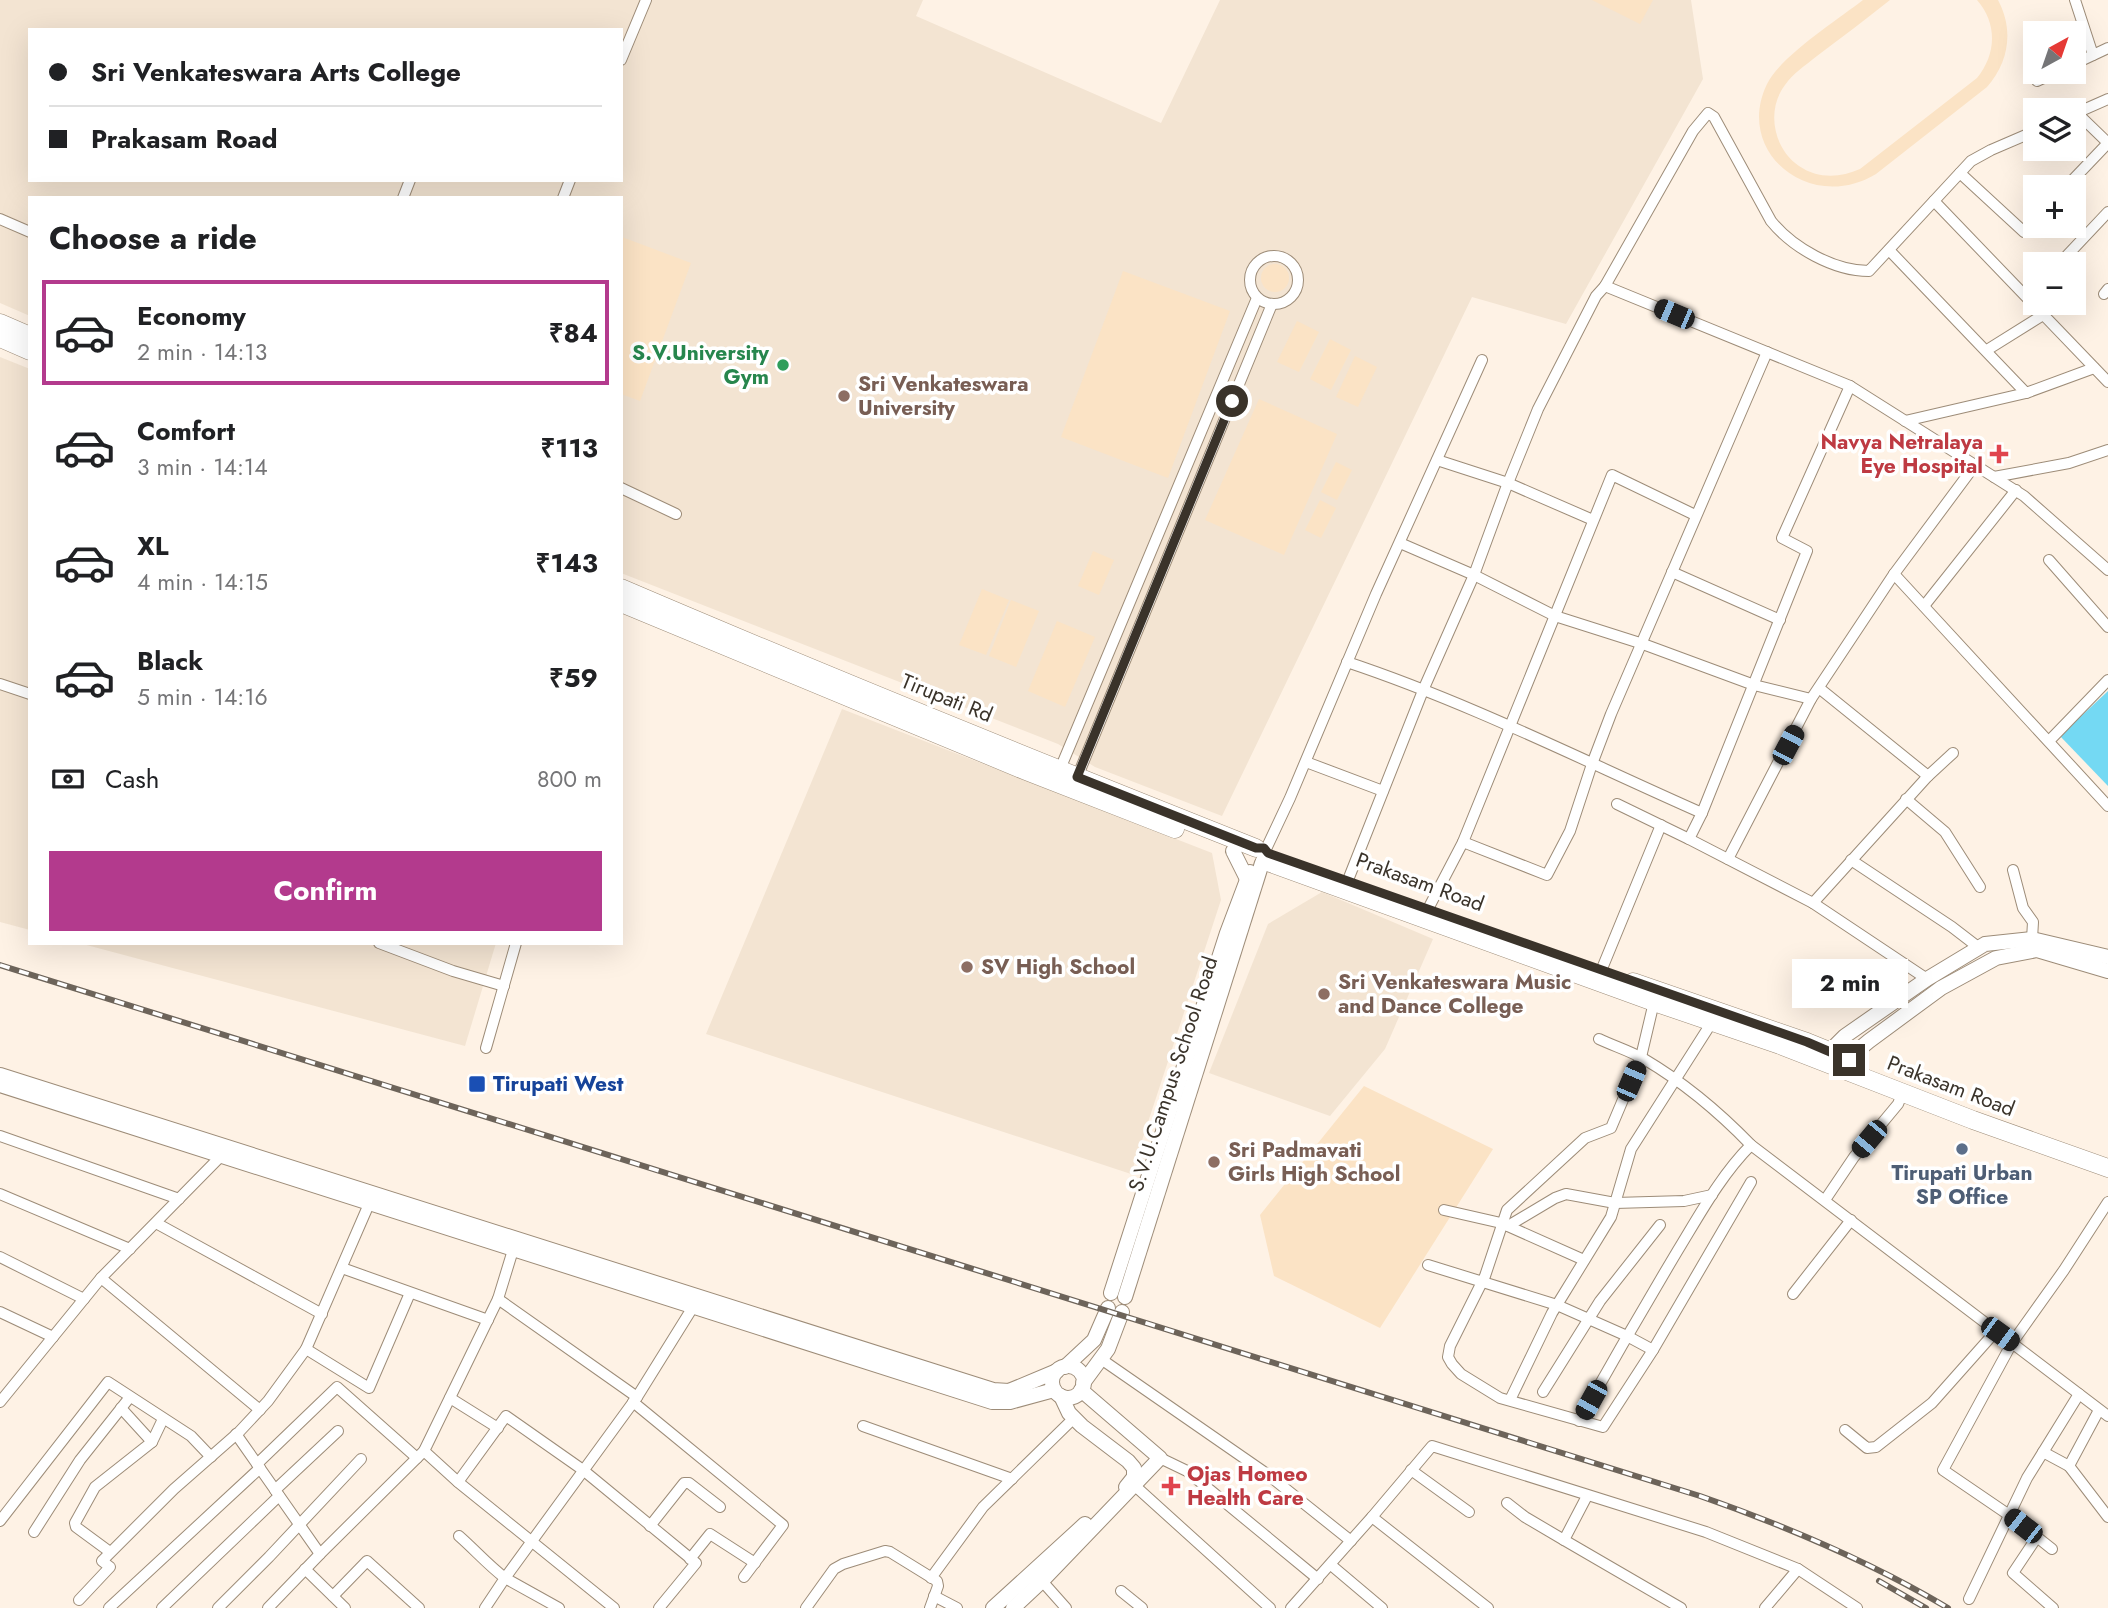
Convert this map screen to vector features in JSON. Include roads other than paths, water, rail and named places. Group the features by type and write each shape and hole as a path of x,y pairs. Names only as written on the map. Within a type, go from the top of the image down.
{"main road":[{"path":"0,324 28,335"},
{"path":"0,338 28,350"},
{"name":"Tirupati Rd","path":"623,589 744,648"},
{"name":"Tirupati Rd","path":"623,604 744,648 1233,851 1261,856"},
{"name":"Tirupati Rd","path":"1074,783 1261,856"},
{"name":"Prakasam Road","path":"1261,856 1348,880 2108,1159"},
{"name":"Prakasam Road","path":"1261,856 1654,1002 1837,1060 1903,1092 1973,1120 2108,1168"}],"street":[{"path":"623,55 646,0"},
{"path":"2075,0 2093,54"},
{"path":"2086,58 2108,48"},
{"path":"2086,108 2108,99"},
{"path":"1348,880 1424,688 1474,575 1538,409 1596,296 1605,286 1693,131 1708,113 1714,117 1771,221 1782,234 1834,266 1856,271 1869,271 1971,161 2023,136"},
{"path":"2077,175 2108,142 2086,123"},
{"path":"1960,173 2023,231"},
{"path":"1934,201 2108,382"},
{"path":"2070,252 2108,212"},
{"path":"0,219 28,231"},
{"path":"1889,250 2026,393"},
{"path":"1264,258 1282,258 1293,266 1298,284 1289,299 1272,304 1257,298 1250,283 1250,275 1264,258"},
{"path":"1605,286 1850,386 2024,496 2107,565"},
{"path":"1057,776 1257,298"},
{"path":"1074,783 1272,304"},
{"path":"1987,350 2043,316"},
{"path":"1463,842 1547,875 1570,831 1592,764 1695,515 1767,352"},
{"path":"1261,856 1306,762 1399,543 1482,360"},
{"path":"1905,421 2026,393 2094,368"},
{"path":"1689,839 1808,551 1782,538 1850,386"},
{"path":"1994,477 2069,463 2108,450"},
{"path":"1437,460 1508,483 1593,520"},
{"path":"1728,859 1811,699 1894,574 1975,465"},
{"path":"1428,909 1463,842 1612,475 1695,515"},
{"path":"623,489 676,514"},
{"path":"1924,606 2016,491"},
{"path":"1399,543 1474,575 1555,616 1643,644 1754,685 1811,699"},
{"path":"2049,560 2108,626"},
{"path":"1672,572 1780,620"},
{"path":"1894,574 2108,806"},
{"path":"1347,662 1424,688 1509,724 1702,813"},
{"path":"2049,741 2108,680"},
{"path":"0,684 28,693"},
{"path":"1819,688 1928,776"},
{"path":"1813,903 1906,799 1953,753"},
{"path":"1306,762 1383,791"},
{"path":"1906,799 1945,832 1980,887"},
{"path":"1617,804 1813,903 1927,979"},
{"path":"1601,971 1661,825"},
{"path":"1233,851 1247,879"},
{"name":"S.V.U.Campus School Road","path":"1082,1387 1108,1349 1117,1303 1223,946 1247,879 1261,856"},
{"name":"S.V.U.Campus School Road","path":"1061,1369 1094,1340 1117,1303 1261,856"},
{"path":"1851,860 1978,947"},
{"path":"2012,870 2023,908 2033,922 2032,939"},
{"path":"1837,1060 1844,1036 1978,947 1996,942 2032,939 2108,957"},
{"path":"384,945 453,971 504,986"},
{"path":"486,1048 515,945"},
{"path":"1837,1060 1869,1041 1941,988 1996,958 2037,950 2108,971"},
{"path":"1654,1002 1641,1057 1611,1128 1585,1138 1510,1205 1505,1225 1481,1282 1450,1346 1448,1357 1452,1364 1461,1374 1500,1398 1601,1427 1606,1425 1751,1182"},
{"path":"1510,1400 1557,1305 1611,1217 1631,1149 1712,1022"},
{"path":"1599,1039 1641,1057 1676,1079 1751,1145 2104,1413 2069,1466"},
{"path":"0,1075 993,1390 1009,1391 1061,1369 1078,1371 1081,1374 1082,1387 1160,1458 1187,1471 1318,1578"},
{"path":"0,1086 992,1402 1010,1402 1057,1393 1070,1398 1082,1387"},
{"path":"1825,1200 1854,1157 1898,1104 1903,1092"},
{"path":"0,1136 179,1199"},
{"path":"1579,1421 1712,1195 1751,1145"},
{"path":"0,1402 101,1278 221,1156"},
{"path":"1505,1225 1566,1194 1615,1203 1684,1201 1712,1195"},
{"path":"0,1195 130,1249"},
{"path":"2052,1549 1943,1470 2012,1343 2108,1202"},
{"path":"79,1600 110,1567 102,1561 110,1552 260,1410 306,1349 369,1204"},
{"path":"1444,1210 1505,1225 1584,1260"},
{"path":"1793,1294 1851,1220"},
{"path":"156,1223 322,1314"},
{"path":"1544,1392 1600,1301 1660,1225"},
{"path":"268,1608 420,1455 498,1299 513,1250"},
{"path":"0,1257 84,1299"},
{"path":"1428,1265 1557,1305 1653,1350"},
{"path":"342,1268 488,1320"},
{"path":"101,1278 260,1410"},
{"path":"306,1349 369,1388 410,1293"},
{"path":"498,1299 635,1400 783,1524 744,1577"},
{"path":"485,1608 635,1400 693,1307"},
{"path":"0,1312 53,1337"},
{"path":"1845,1430 1867,1448 1876,1447 1932,1403 1996,1331"},
{"path":"1101,1359 1267,1474 1351,1541"},
{"path":"993,1608 1134,1477 1134,1468 1128,1461 1073,1418 1052,1380 1061,1369"},
{"path":"0,1521 108,1382 191,1436 211,1457"},
{"path":"109,1608 259,1466 337,1387 614,1608"},
{"path":"1969,1599 2027,1478 2079,1394"},
{"path":"34,1532 80,1460 130,1397"},
{"path":"450,1398 498,1428"},
{"path":"121,1408 152,1442"},
{"path":"458,1482 506,1416 583,1470 696,1563 659,1608"},
{"path":"931,1578 983,1507 1073,1418"},
{"path":"110,1552 76,1527 75,1523 98,1484 152,1442 163,1419"},
{"path":"863,1426 1012,1479"},
{"path":"162,1608 338,1431"},
{"path":"236,1434 320,1554"},
{"path":"1291,1608 1331,1565 1429,1448 1436,1446 1706,1532 1798,1569 1857,1608"},
{"path":"2043,1452 2069,1466 2108,1517"},
{"path":"1013,1608 1160,1458"},
{"path":"218,1608 361,1459"},
{"path":"1411,1470 1468,1512"},
{"path":"650,1525 684,1483 689,1483 720,1507"},
{"path":"1135,1485 1270,1608"},
{"path":"1564,1540 1587,1496"},
{"path":"1507,1503 1525,1517 1681,1608"},
{"path":"1372,1517 1488,1608"},
{"path":"691,1559 710,1534 755,1563"},
{"path":"459,1536 482,1560 505,1578 544,1604 559,1608"},
{"path":"2037,1537 2013,1573 2053,1608"},
{"path":"806,1608 834,1569 883,1552 890,1552 937,1583 930,1608"},
{"path":"305,1569 336,1603 367,1562 419,1608"},
{"path":"1331,1565 1382,1608"},
{"path":"1765,1608 1798,1569"},
{"path":"1042,1581 1066,1608"},
{"path":"1121,1591 1142,1608"},
{"path":"934,1596 957,1608"}],"water":[{"path":"2108,691 2108,786 2060,736"}],"railway":[{"path":"0,965 1700,1496 1827,1546 1948,1608"},
{"path":"1879,1581 1926,1608"}],"place":[{"name":"S.V.University Gym","path":"783,365"},
{"name":"Sri Venkateswara University","path":"844,396"},
{"name":"Navya Netralaya Eye Hospital","path":"1999,454"},
{"name":"SV High School","path":"967,967"},
{"name":"Sri Venkateswara Music and Dance College","path":"1324,994"},
{"name":"Tirupati West","path":"477,1084"},
{"name":"Tirupati Urban SP Office","path":"1962,1149"},
{"name":"Sri Padmavati Girls High School","path":"1214,1162"},
{"name":"Ojas Homeo Health Care","path":"1171,1486"}]}
